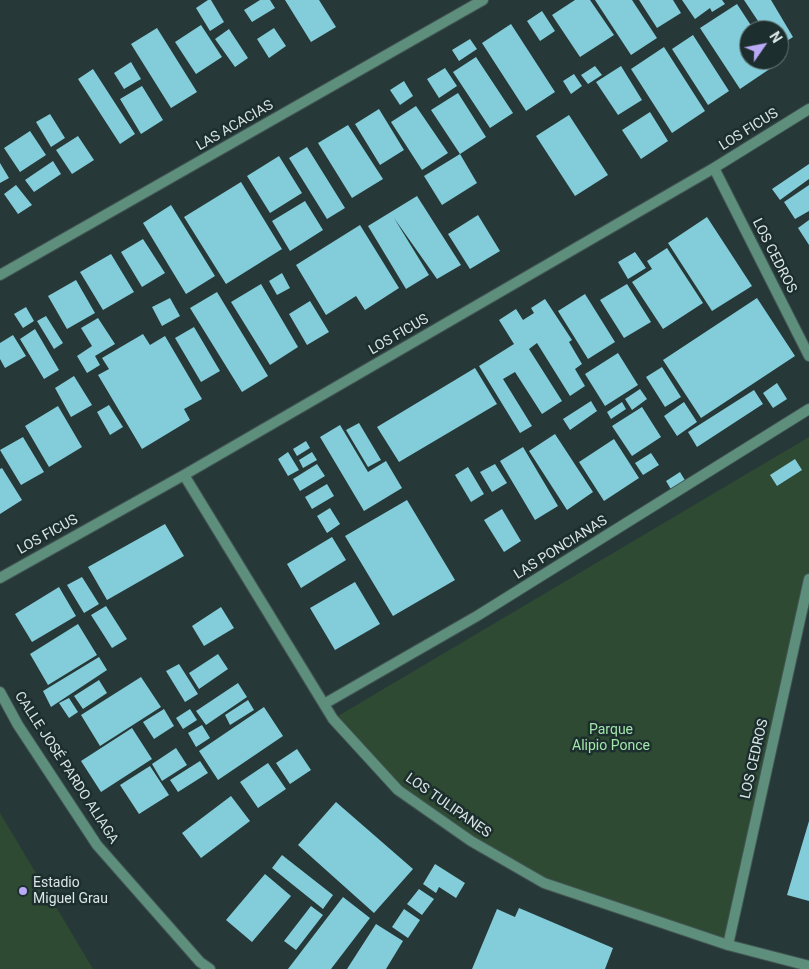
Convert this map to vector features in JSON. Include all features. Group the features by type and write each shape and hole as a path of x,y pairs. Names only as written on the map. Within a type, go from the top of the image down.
{"street":[{"name":"LAS ACACIAS","path":"0,276 483,0"},
{"name":"LOS FICUS","path":"0,578 184,475 714,168 809,109"},
{"name":"LOS CEDROS","path":"714,168 809,356"},
{"name":"LAS PONCIANAS","path":"324,704 477,616 809,409"},
{"name":"LOS TULIPANES","path":"184,475 333,719 398,790 471,841 544,883 728,945 809,966"},
{"name":"LOS CEDROS","path":"728,945 809,579"},
{"name":"CALLE JOSÉ PARDO ALIAGA","path":"0,692 18,725 97,845 200,962 210,969"}],"green space":[{"name":"Parque Alipio Ponce","path":"809,437 809,579 728,945 544,883 398,790 333,719"},
{"name":"Estadio Miguel Grau","path":"0,813 93,969 0,969"}],"building":[{"path":"211,0 224,22 210,31 196,8"},
{"path":"260,0 270,0 275,8 252,22 244,10"},
{"path":"285,0 319,0 336,27 311,42"},
{"path":"575,0 590,0 614,35 580,57 552,15"},
{"path":"595,0 632,0 657,38 631,55"},
{"path":"639,0 673,0 681,13 657,28"},
{"path":"682,0 722,0 725,4 712,12 710,8 695,19"},
{"path":"744,0 771,0 783,20 757,20"},
{"path":"737,4 747,20 739,20 739,70 768,70 740,89 700,28"},
{"path":"542,11 555,31 540,41 527,21"},
{"path":"511,24 555,92 526,111 482,43"},
{"path":"201,25 222,57 196,74 175,42"},
{"path":"157,28 197,92 171,108 131,44"},
{"path":"274,28 286,46 269,58 257,39"},
{"path":"229,29 248,58 235,67 215,39"},
{"path":"789,30 793,37 789,40"},
{"path":"693,35 729,91 708,105 672,49"},
{"path":"470,39 477,49 459,61 452,50"},
{"path":"664,47 705,111 672,133 631,69"},
{"path":"476,57 513,113 490,128 453,72"},
{"path":"131,62 141,79 124,89 114,73"},
{"path":"595,66 602,75 588,84 581,75"},
{"path":"621,66 642,100 618,115 596,82"},
{"path":"445,68 457,86 439,98 427,79"},
{"path":"93,69 135,134 120,144 78,79"},
{"path":"574,74 582,86 571,94 563,81"},
{"path":"404,81 413,96 400,105 390,90"},
{"path":"142,86 163,120 141,134 120,99"},
{"path":"458,93 486,137 460,154 431,110"},
{"path":"416,106 448,153 422,170 391,122"},
{"path":"379,109 404,150 380,165 355,124"},
{"path":"650,112 668,141 641,159 622,130"},
{"path":"50,114 65,138 51,147 36,122"},
{"path":"569,115 608,175 575,196 536,136"},
{"path":"348,125 383,179 352,198 318,143"},
{"path":"30,131 46,155 20,172 4,148"},
{"path":"78,136 94,160 72,174 56,150"},
{"path":"307,147 345,208 327,219 289,158"},
{"path":"460,154 477,183 442,205 424,176"},
{"path":"279,156 302,193 270,213 247,176"},
{"path":"53,161 61,174 34,192 25,180"},
{"path":"0,163 9,178 0,183"},
{"path":"809,164 809,179 780,200 772,189"},
{"path":"241,182 282,249 226,284 184,217"},
{"path":"16,185 32,205 18,214 4,194"},
{"path":"809,185 809,211 795,219 784,202"},
{"path":"417,196 461,265 437,279 394,218 429,275 406,289 368,226"},
{"path":"305,201 323,230 290,251 272,221"},
{"path":"171,205 215,276 186,294 143,223"},
{"path":"478,215 500,251 470,269 448,234"},
{"path":"707,217 752,286 712,311 668,243"},
{"path":"809,220 809,245 798,228"},
{"path":"360,225 399,288 365,310 356,296 326,315 296,265"},
{"path":"143,239 165,273 142,287 121,252"},
{"path":"667,248 703,303 663,329 632,282 652,269 647,261"},
{"path":"635,252 646,268 628,279 618,262"},
{"path":"111,254 134,292 103,310 80,272"},
{"path":"282,273 290,288 277,295 269,281"},
{"path":"76,280 95,313 67,329 48,296"},
{"path":"261,284 298,347 270,365 231,302"},
{"path":"627,284 651,322 624,338 600,300"},
{"path":"217,292 268,376 242,392 190,308"},
{"path":"585,294 615,342 588,359 558,311"},
{"path":"170,298 180,316 162,326 152,307"},
{"path":"757,298 795,356 701,418 663,360"},
{"path":"545,299 572,340 569,342 582,364 575,369 585,386 570,396 537,343 529,349 562,401 542,414 515,372 503,379 532,426 520,433 479,366 514,344 499,320 516,309 523,320 534,313 531,308"},
{"path":"310,301 329,332 307,345 289,314"},
{"path":"26,307 34,321 23,328 14,314"},
{"path":"46,316 63,343 54,349 37,321"},
{"path":"98,318 115,344 95,356 100,365 87,373 77,356 92,346 81,328"},
{"path":"194,327 220,371 201,382 175,338"},
{"path":"35,329 59,370 44,379 20,339"},
{"path":"143,334 150,345 165,336 202,399 184,409 190,420 142,449 98,375 109,369 102,358"},
{"path":"13,335 26,356 5,368 0,359 0,343"},
{"path":"618,353 638,385 605,406 585,374"},
{"path":"662,367 681,397 665,407 646,377"},
{"path":"475,368 497,404 399,462 377,427"},
{"path":"74,376 92,405 71,417 55,388"},
{"path":"777,383 787,399 773,408 763,393"},
{"path":"640,389 647,399 632,410 625,399"},
{"path":"754,390 763,404 697,447 688,432"},
{"path":"591,401 597,411 570,430 563,419"},
{"path":"622,402 626,409 611,419 607,412"},
{"path":"684,402 697,422 677,436 664,416"},
{"path":"109,405 123,427 110,435 97,412"},
{"path":"58,406 82,447 49,467 25,426"},
{"path":"642,407 661,437 632,456 612,426"},
{"path":"359,423 381,460 368,467 346,430"},
{"path":"340,425 368,472 386,461 402,488 364,511 320,437"},
{"path":"555,434 593,492 567,510 529,451"},
{"path":"23,437 44,472 21,485 0,450"},
{"path":"614,439 639,478 604,501 579,462"},
{"path":"306,441 310,448 297,456 293,449"},
{"path":"523,447 558,506 535,520 500,461"},
{"path":"288,452 299,470 288,476 278,459"},
{"path":"312,452 317,460 303,468 299,460"},
{"path":"651,453 659,465 643,475 635,463"},
{"path":"795,459 802,470 777,486 770,475"},
{"path":"317,464 325,476 300,491 293,479"},
{"path":"495,464 507,483 492,492 480,472"},
{"path":"468,467 484,494 471,502 455,475"},
{"path":"2,468 22,500 0,514 0,469"},
{"path":"680,472 686,482 672,491 666,481"},
{"path":"327,484 334,496 312,509 305,497"},
{"path":"407,500 455,580 393,616 345,536"},
{"path":"330,508 340,524 327,533 317,516"},
{"path":"502,509 521,541 504,552 484,520"},
{"path":"165,524 184,556 107,600 88,567"},
{"path":"332,537 346,560 301,588 287,564"},
{"path":"82,577 99,604 84,613 67,585"},
{"path":"355,582 380,624 335,650 310,608"},
{"path":"59,587 76,616 32,642 15,614"},
{"path":"106,606 127,639 112,648 91,615"},
{"path":"221,607 234,628 204,646 192,626"},
{"path":"78,624 97,655 48,685 30,654"},
{"path":"218,654 228,669 199,689 189,673"},
{"path":"99,657 107,670 51,707 43,691"},
{"path":"179,664 198,694 185,702 166,671"},
{"path":"141,677 161,707 100,746 81,715"},
{"path":"99,680 107,693 83,709 74,696"},
{"path":"238,683 247,697 206,725 196,711"},
{"path":"69,698 78,712 69,718 59,703"},
{"path":"248,700 254,710 230,725 225,715"},
{"path":"264,707 283,736 218,780 199,751"},
{"path":"164,709 174,726 154,739 143,722"},
{"path":"190,709 197,720 183,729 176,718"},
{"path":"202,725 210,738 196,747 188,733"},
{"path":"132,728 152,759 101,792 81,761"},
{"path":"176,748 187,765 162,781 152,764"},
{"path":"297,749 311,770 290,784 276,763"},
{"path":"200,761 208,773 178,792 170,780"},
{"path":"268,763 286,789 258,808 240,782"},
{"path":"150,766 169,795 139,814 120,785"},
{"path":"231,796 250,821 201,858 182,833"},
{"path":"336,802 413,869 374,913 298,845"},
{"path":"809,821 809,901 787,895"},
{"path":"282,855 333,895 323,909 272,868"},
{"path":"435,864 465,883 456,898 439,887 436,893 423,884"},
{"path":"265,874 291,896 252,942 226,920"},
{"path":"419,889 434,899 422,915 407,904"},
{"path":"343,897 370,918 331,969 288,969"},
{"path":"311,906 323,915 296,950 284,941"},
{"path":"519,908 613,948 605,969 472,969 497,909 515,917"},
{"path":"404,909 420,920 408,938 392,927"},
{"path":"376,924 403,941 386,969 347,969"}],"place":[{"name":"Estadio Miguel Grau","path":"23,891"}]}
